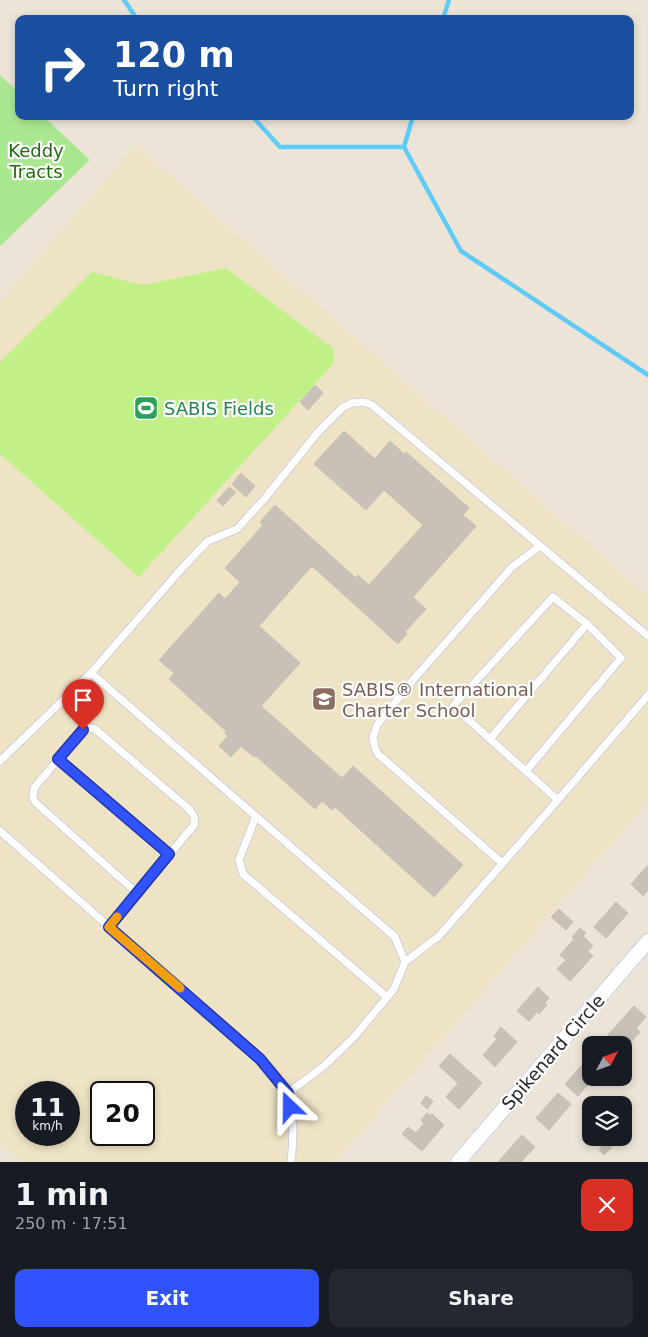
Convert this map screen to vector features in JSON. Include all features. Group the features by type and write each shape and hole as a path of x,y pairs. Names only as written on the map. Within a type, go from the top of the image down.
{"street":[{"name":"Spikenard Circle","path":"458,1162 648,941"}],"lane":[{"path":"0,761 92,673 183,567 208,541 236,529 265,498 319,431 343,407 352,403 364,402 372,405 648,636"},
{"path":"502,863 378,754 373,737 377,725 460,626 512,567 540,546"},
{"path":"526,771 621,658 587,624 553,597 453,706 558,800"},
{"path":"490,739 587,624"},
{"path":"92,673 395,937 405,962"},
{"path":"288,1093 325,1065 354,1037 394,989 405,962 439,936 648,695"},
{"path":"109,927 194,825 195,821 194,814 92,727 83,730 58,759 34,788 33,798 36,803 137,893"},
{"path":"58,759 169,854"},
{"path":"256,816 239,860 243,874 387,997"},
{"path":"0,831 260,1059 288,1093 292,1121 293,1146 291,1162"}],"shaded area":[{"name":"SABIS® International Charter School","path":"136,145 648,596 648,802 335,1162 21,1162 0,1144 0,301"}],"green space":[{"name":"Keddy Tracts","path":"0,75 15,89 15,120 47,120 90,160 0,246"},
{"name":"SABIS Fields","path":"226,268 333,348 334,363 139,577 0,454 0,362 92,272 143,285"}],"building":[{"path":"315,385 323,393 308,410 300,402"},
{"path":"344,431 375,459 390,441 404,454 406,452 469,508 463,515 476,526 413,597 426,609 405,632 407,634 398,644 312,566 259,626 300,663 261,706 342,778 353,766 463,865 434,897 335,807 332,810 322,801 315,809 255,755 254,757 241,746 231,757 219,746 228,736 225,733 226,731 169,679 174,673 159,660 219,593 225,599 240,582 225,568 263,525 260,522 275,505 356,578 358,575 369,585 423,525 384,490 366,510 314,464"},
{"path":"241,473 255,486 246,497 232,484"},
{"path":"229,487 236,492 223,506 217,501"},
{"path":"648,865 648,890 643,896 631,884"},
{"path":"616,902 628,913 606,938 594,927"},
{"path":"559,909 573,922 566,930 551,917"},
{"path":"580,928 586,933 583,936 593,946 588,951 593,956 570,981 557,969 566,960 560,955 574,939 572,937"},
{"path":"538,987 549,998 545,1003 547,1005 529,1021 517,1011"},
{"path":"634,1006 646,1017 636,1028 640,1032 632,1041 632,1036 608,1035"},
{"path":"501,1027 517,1042 495,1067 483,1055 497,1039 494,1036"},
{"path":"450,1054 482,1083 459,1109 446,1097 458,1083 439,1066"},
{"path":"582,1065 582,1086 587,1086 578,1096 565,1084"},
{"path":"558,1093 571,1104 549,1130 536,1118"},
{"path":"426,1096 433,1101 427,1109 421,1103"},
{"path":"427,1113 431,1116 432,1114 444,1125 422,1151 402,1134 408,1127 416,1133 424,1123 421,1120"},
{"path":"522,1135 535,1147 521,1162 498,1162"},
{"path":"602,1146 612,1147 604,1155 599,1150"}],"waterway":[{"path":"124,0 134,15"},
{"path":"444,15 449,0"},
{"path":"256,120 280,147 404,147"},
{"path":"412,120 404,147 461,251 648,375"}],"slow traffic":[{"path":"117,917 109,927 180,988"}],"place":[{"name":"SABIS Fields","path":"146,408"},
{"name":"SABIS® International Charter School","path":"324,699"}],"route":[{"path":"83,730 58,759 169,854 109,927 260,1059 288,1093 290,1107"}]}
